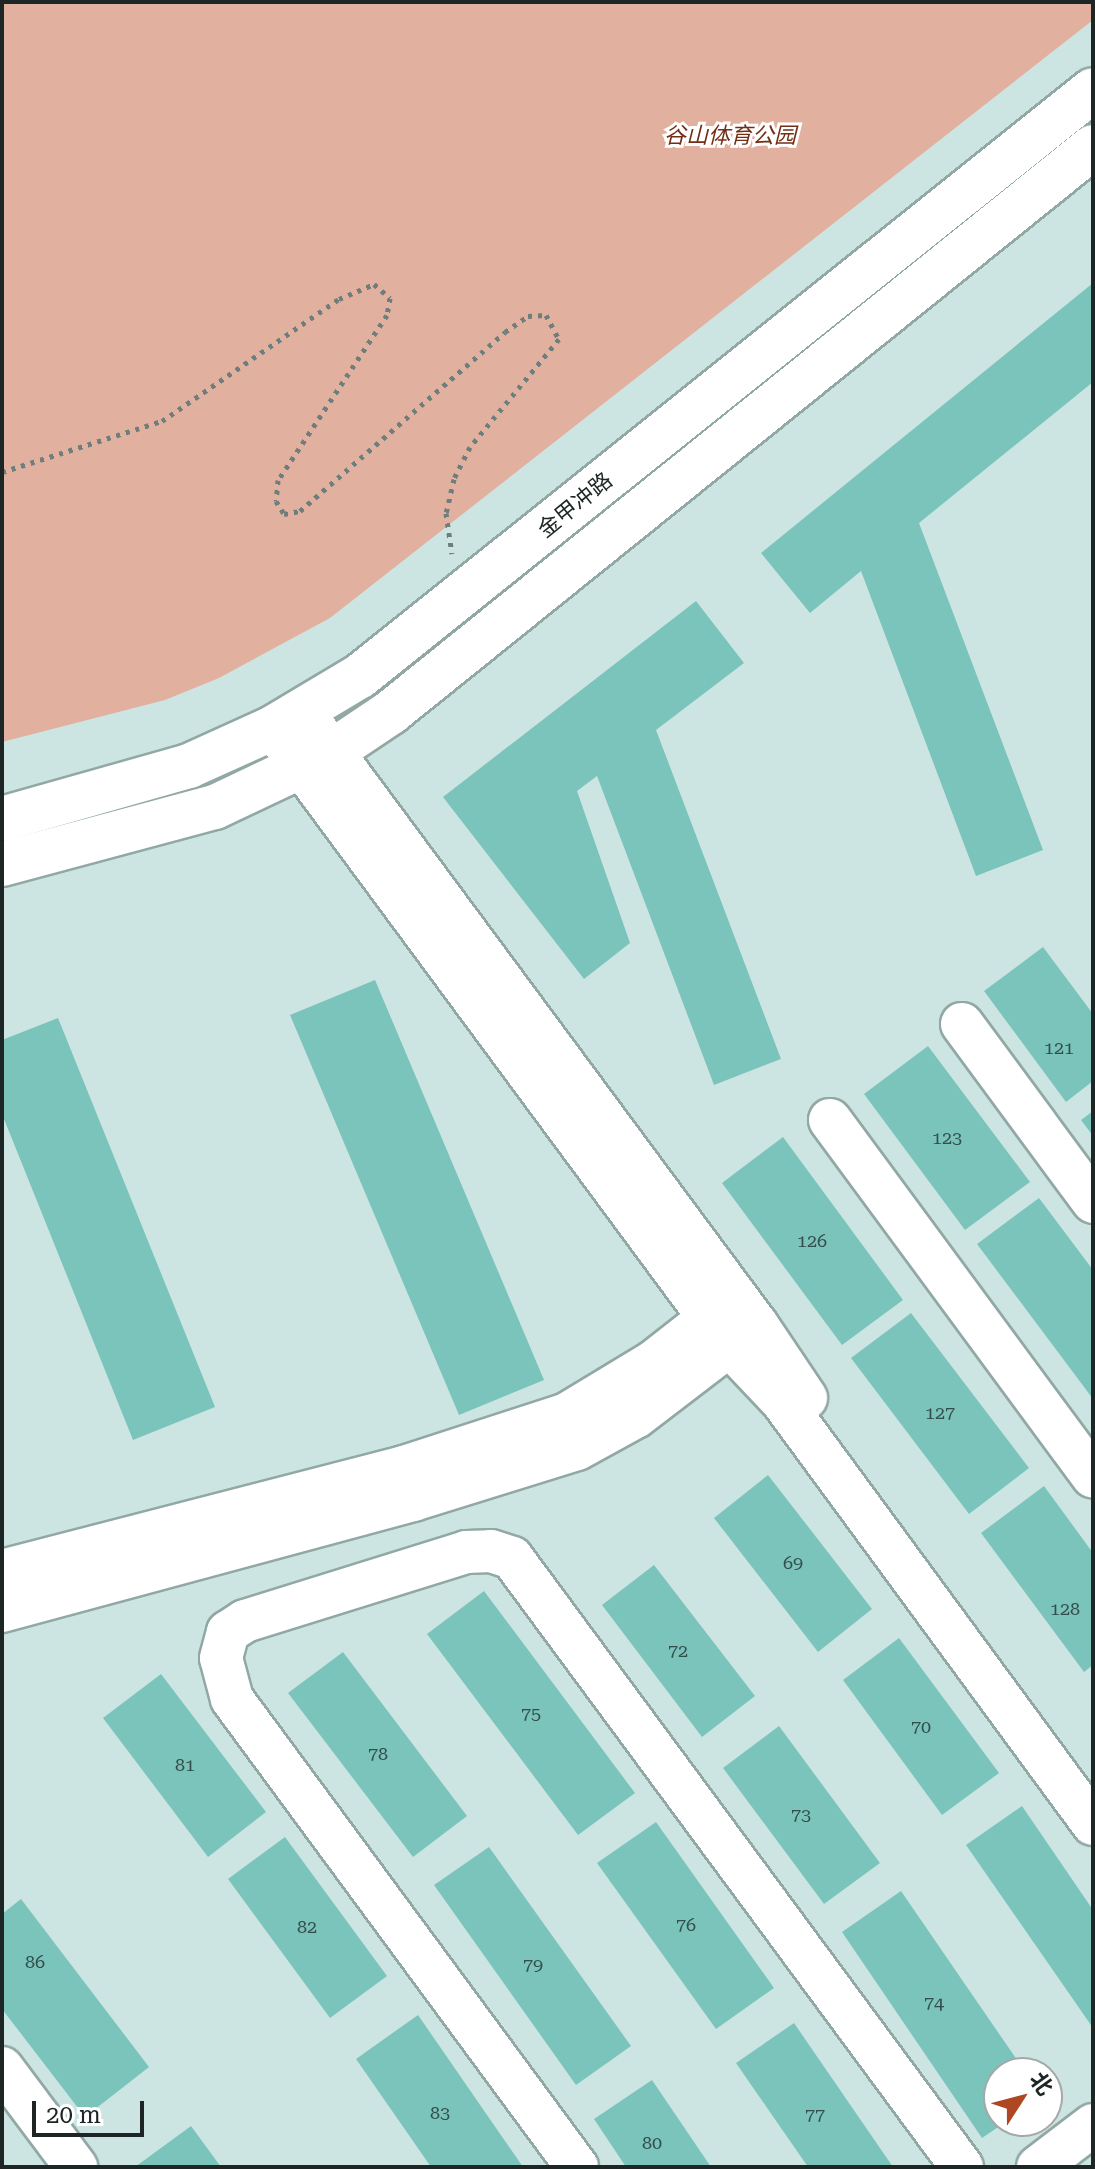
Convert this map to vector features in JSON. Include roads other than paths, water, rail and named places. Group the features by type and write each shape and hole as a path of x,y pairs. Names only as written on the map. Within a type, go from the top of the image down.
{"main road":[{"name":"金甲冲路","path":"2,819 144,782 288,720 360,676 1093,90"},
{"path":"2,864 215,807 318,759 391,712 1093,147"}],"street":[{"path":"288,720 733,1321 1093,1788"},
{"path":"962,1024 1093,1202"},
{"path":"830,1120 1093,1477"},
{"path":"2,1571 503,1437 567,1414 733,1321"},
{"path":"2,1611 540,1462 637,1416 733,1321"},
{"path":"733,1321 782,1401 1093,1824"},
{"path":"577,2167 232,1699 221,1658 228,1632 245,1621 466,1552 491,1551 512,1558 962,2167"},
{"path":"2,2068 76,2167"},
{"path":"1038,2167 1088,2154"}],"park label":[{"name":"谷山体育公园","path":"730,136"}]}
